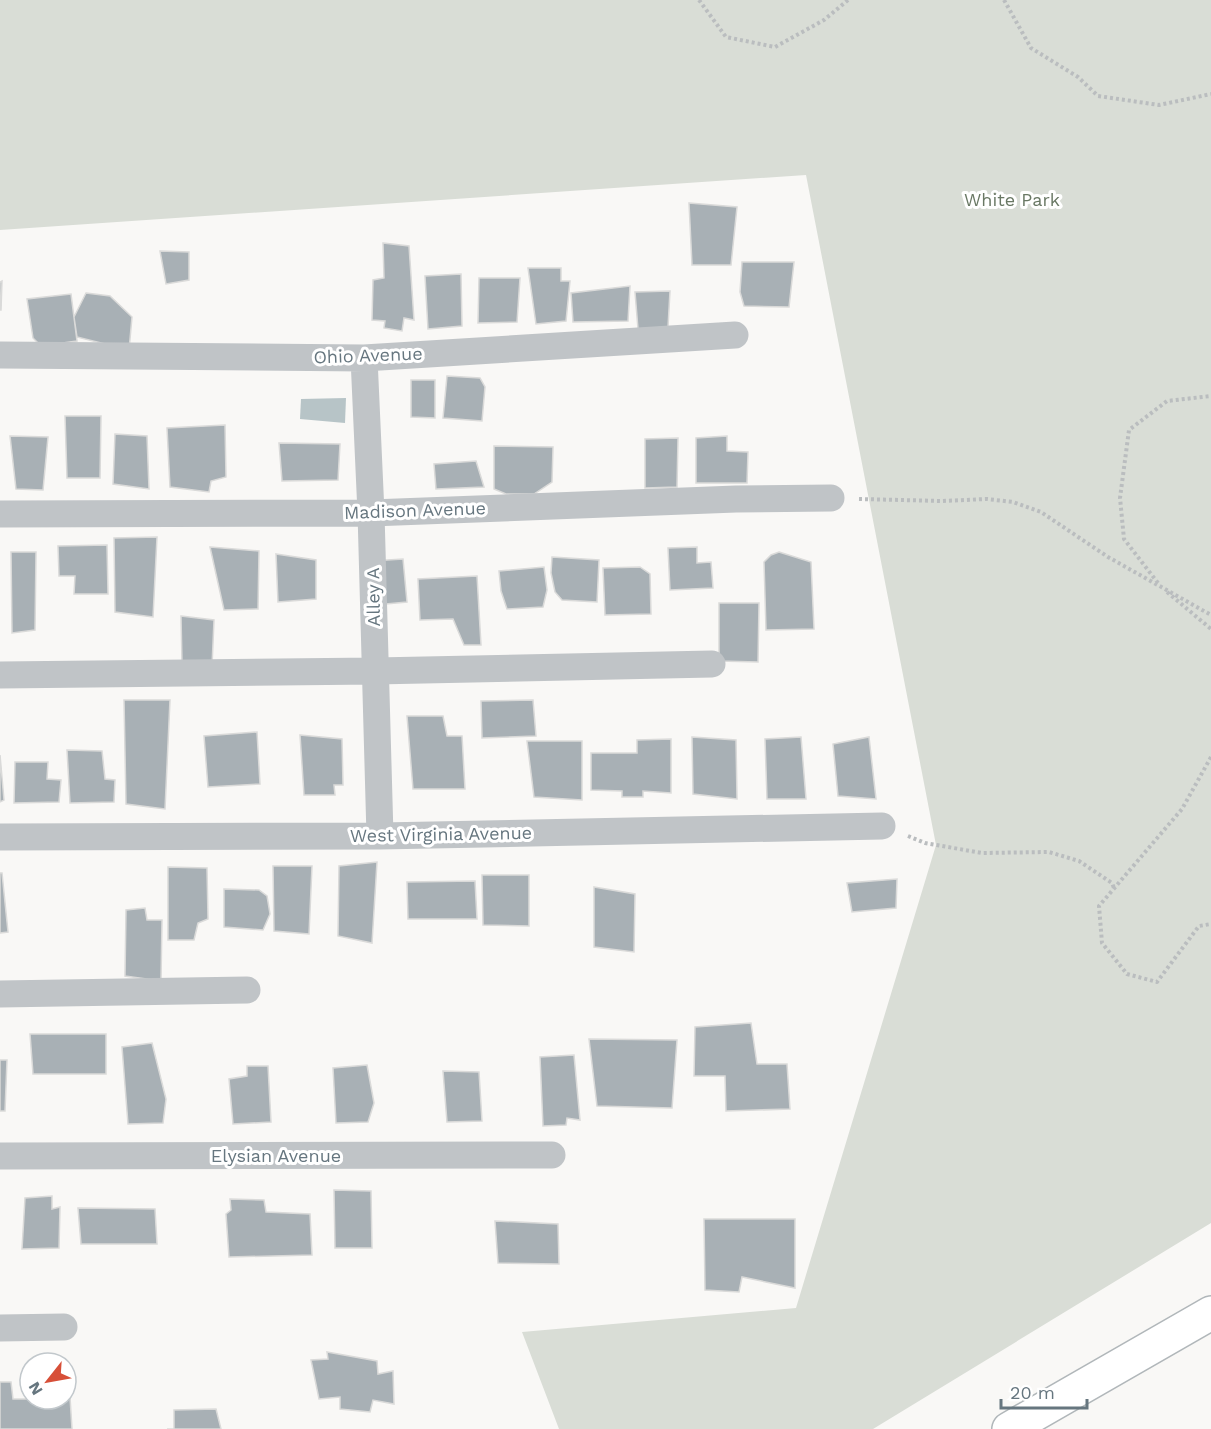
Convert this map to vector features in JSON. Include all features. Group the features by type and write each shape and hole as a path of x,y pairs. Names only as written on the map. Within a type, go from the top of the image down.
{"main road":[{"path":"1009,1429 1211,1313"}],"street":[{"name":"Ohio Avenue","path":"0,355 364,358 735,335"},
{"name":"Alley A","path":"364,358 371,513 380,836"},
{"name":"Madison Avenue","path":"0,514 371,513 831,498"},
{"path":"0,675 375,672 712,664"},
{"name":"West Virginia Avenue","path":"0,837 380,836 882,826"},
{"path":"0,994 247,990"},
{"name":"Elysian Avenue","path":"0,1156 552,1155"},
{"path":"0,1328 64,1328"}],"path":[{"path":"699,0 726,37 775,47 824,20 848,0"},
{"path":"1004,0 1031,48 1078,77 1098,96 1160,105 1211,94"},
{"path":"1211,396 1167,401 1129,430 1120,498 1125,539 1161,586 1211,629"},
{"path":"831,498 942,501 987,499 1013,502 1041,512 1108,557 1211,615"},
{"path":"1211,757 1182,809 1099,906 1102,943 1127,974 1157,982 1199,926 1211,924"},
{"path":"882,826 925,843 982,853 1049,852 1079,861 1112,884 1114,888"}],"green space":[{"name":"White Park","path":"0,0 1211,0 1211,1223 873,1429 559,1429 522,1332 796,1308 936,845 806,175 0,230"}],"shaded area":[{"path":"346,398 345,423 300,419 301,399"}],"building":[{"path":"689,203 737,207 731,265 692,265"},
{"path":"383,243 409,246 414,320 404,318 402,331 384,328 385,321 372,320 373,280 384,278"},
{"path":"160,251 189,252 189,280 166,284"},
{"path":"742,262 794,262 789,307 744,306 740,292"},
{"path":"528,268 561,268 561,281 570,281 566,321 536,324"},
{"path":"461,274 462,326 428,329 425,276"},
{"path":"479,278 520,278 517,322 478,323"},
{"path":"2,281 1,310 0,310 0,282"},
{"path":"630,286 628,321 573,322 571,293"},
{"path":"670,291 668,327 638,329 635,292"},
{"path":"86,293 110,296 132,317 129,350 77,337 74,317"},
{"path":"71,294 77,341 41,346 33,338 27,299"},
{"path":"447,376 480,378 485,387 482,421 443,418"},
{"path":"411,380 435,380 435,418 411,417"},
{"path":"65,416 101,416 100,478 67,478"},
{"path":"225,425 226,477 211,481 209,492 170,487 167,428"},
{"path":"115,434 147,436 149,489 113,484"},
{"path":"10,436 48,437 43,490 16,489"},
{"path":"727,436 727,451 748,452 747,483 696,483 696,438"},
{"path":"678,438 677,487 645,488 645,439"},
{"path":"279,443 340,444 338,480 282,481"},
{"path":"494,446 553,447 552,482 534,494 506,494 494,489"},
{"path":"476,461 484,487 436,489 434,464"},
{"path":"157,537 153,617 115,612 114,538"},
{"path":"107,545 108,594 74,594 75,576 59,576 58,546"},
{"path":"210,547 259,551 258,609 224,610"},
{"path":"697,547 697,563 711,562 713,588 670,590 668,548"},
{"path":"11,552 36,552 35,630 12,633"},
{"path":"779,552 811,562 814,629 766,630 764,562 771,555"},
{"path":"276,554 316,560 316,599 278,602"},
{"path":"552,557 599,560 597,602 562,600 555,592 551,573"},
{"path":"403,559 407,602 375,605 372,561"},
{"path":"544,567 547,590 543,607 507,609 501,591 499,571"},
{"path":"640,567 650,574 651,614 605,615 603,568"},
{"path":"477,576 481,645 464,645 453,619 420,620 418,579"},
{"path":"719,603 759,603 758,662 719,661"},
{"path":"181,616 214,620 212,666 182,664"},
{"path":"124,700 170,700 165,809 126,804"},
{"path":"533,700 536,736 482,738 481,701"},
{"path":"407,716 443,716 447,736 462,736 465,789 413,789"},
{"path":"257,732 260,784 208,787 204,736"},
{"path":"300,735 342,739 343,785 334,785 335,795 304,795"},
{"path":"692,737 736,740 737,799 693,794"},
{"path":"801,737 806,799 767,799 765,739"},
{"path":"869,737 876,799 838,796 833,744"},
{"path":"671,739 671,793 643,791 643,797 622,797 622,791 591,790 591,753 637,753 637,740"},
{"path":"527,741 582,741 582,800 534,797"},
{"path":"67,750 102,751 105,779 115,780 114,802 70,803"},
{"path":"0,755 4,800 0,802"},
{"path":"15,762 48,762 47,779 61,780 59,802 14,803"},
{"path":"377,862 372,943 338,936 339,866"},
{"path":"273,866 312,866 309,934 274,931"},
{"path":"168,867 207,868 208,919 198,923 194,940 168,940"},
{"path":"0,873 2,873 8,932 0,933"},
{"path":"482,875 529,875 529,926 483,925"},
{"path":"897,879 896,908 852,912 847,883"},
{"path":"475,881 477,919 408,919 407,882"},
{"path":"594,887 635,894 634,952 594,947"},
{"path":"224,889 259,890 267,896 270,914 263,930 224,927"},
{"path":"145,908 147,920 162,920 161,981 125,976 126,910"},
{"path":"751,1023 757,1064 787,1064 790,1109 726,1111 725,1076 694,1076 695,1027"},
{"path":"30,1034 106,1034 106,1074 33,1074"},
{"path":"589,1039 677,1040 672,1108 597,1106"},
{"path":"152,1043 166,1099 163,1123 128,1124 122,1047"},
{"path":"574,1055 580,1120 567,1118 566,1125 543,1126 540,1057"},
{"path":"0,1060 7,1060 5,1111 0,1111"},
{"path":"367,1065 374,1103 368,1122 336,1123 333,1068"},
{"path":"247,1066 268,1066 271,1122 233,1124 229,1079 247,1076"},
{"path":"443,1071 479,1072 482,1121 447,1122"},
{"path":"334,1190 371,1191 372,1248 335,1248"},
{"path":"52,1196 52,1209 60,1207 59,1248 22,1249 25,1198"},
{"path":"230,1199 264,1200 266,1212 310,1214 312,1255 229,1257 226,1214 231,1210"},
{"path":"78,1208 155,1209 157,1244 81,1244"},
{"path":"704,1219 795,1219 795,1288 742,1277 739,1292 705,1290"},
{"path":"495,1221 558,1224 559,1264 498,1263"},
{"path":"327,1352 377,1361 378,1374 393,1371 394,1404 373,1400 370,1412 340,1409 340,1397 319,1399 311,1360 328,1359"},
{"path":"0,1382 11,1382 13,1399 18,1399 18,1411 71,1411 72,1429 0,1429"},
{"path":"216,1409 221,1429 174,1429 174,1410"}]}
